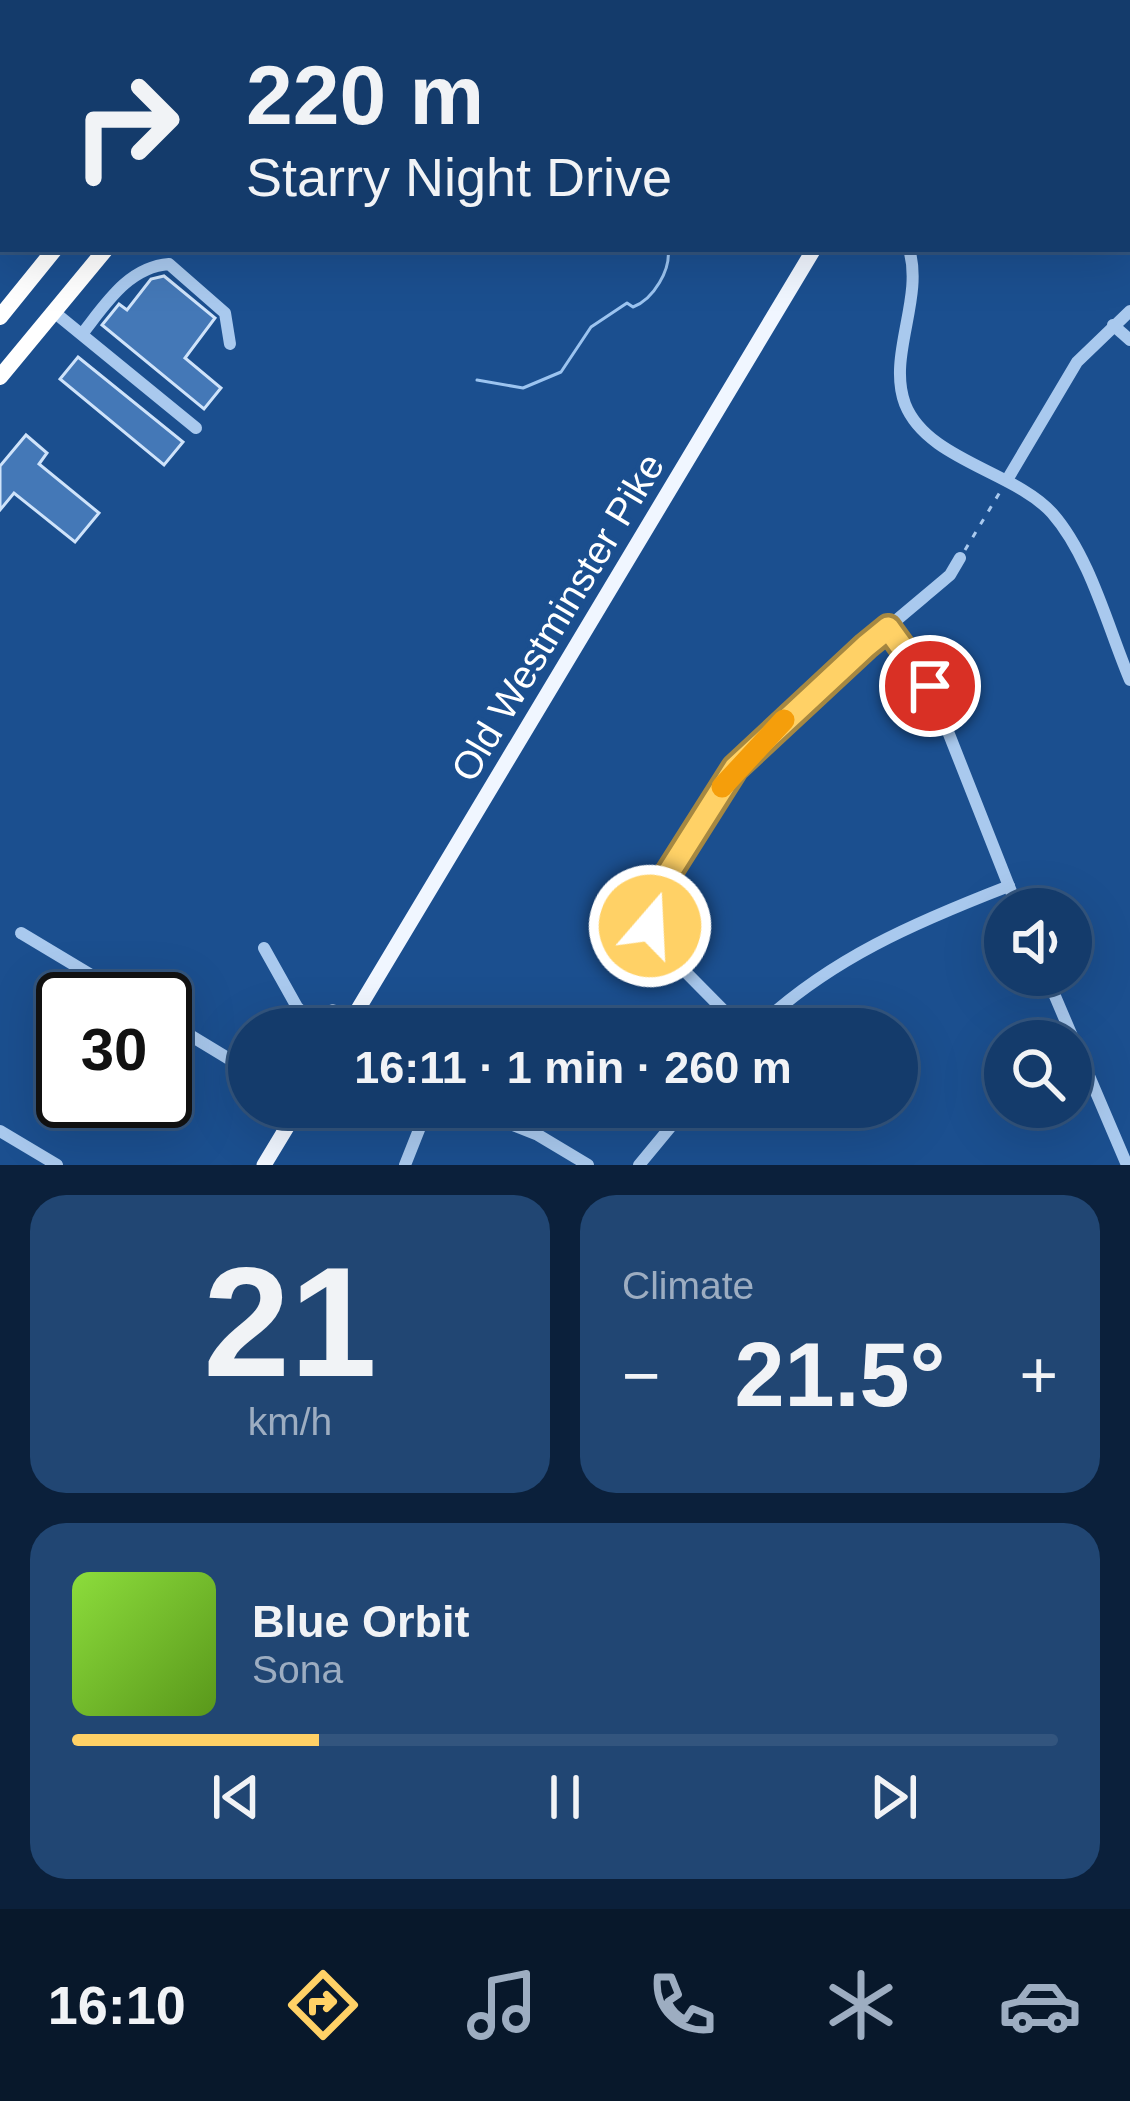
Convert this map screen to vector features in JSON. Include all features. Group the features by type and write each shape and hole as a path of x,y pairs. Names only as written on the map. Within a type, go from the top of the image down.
{"highway":[{"path":"0,317 53,252"},
{"path":"0,376 103,252"}],"main road":[{"name":"Old Westminster Pike","path":"368,1008 812,252"},
{"path":"264,1165 286,1128"}],"street":[{"path":"910,252 915,277 901,385 905,406 935,438 1036,499 1064,530 1130,680"},
{"path":"82,334 119,287 154,265 169,264 225,313 230,344"},
{"path":"54,311 196,428"},
{"path":"1007,480 1057,391 1130,311"},
{"path":"1113,325 1130,340"},
{"path":"721,1008 654,940 654,896 735,768 950,574 960,558"},
{"path":"778,1008 850,955 1009,886 930,686 888,628"},
{"path":"21,933 86,972"},
{"path":"264,948 298,1008"},
{"path":"1055,996 1127,1165"},
{"path":"192,1036 228,1058"},
{"path":"405,1165 420,1128"},
{"path":"520,1128 588,1165"},
{"path":"639,1165 670,1128"},
{"path":"0,1130 58,1165"}],"path":[{"path":"960,558 1007,480"}],"building":[{"path":"164,276 215,318 185,358 221,388 204,409 102,325 119,304 127,310 151,279"},
{"path":"78,357 183,442 164,465 60,379"},
{"path":"26,435 47,453 39,464 99,513 75,542 14,493 0,510 0,466"}],"waterway":[{"path":"477,380 523,388 561,372 591,327 627,303 633,307 641,303 654,290 667,265 668,252"}],"slow traffic":[{"path":"722,787 760,740 784,720"}],"route":[{"path":"650,926 654,896 735,768 866,646 888,628 930,686"}]}
